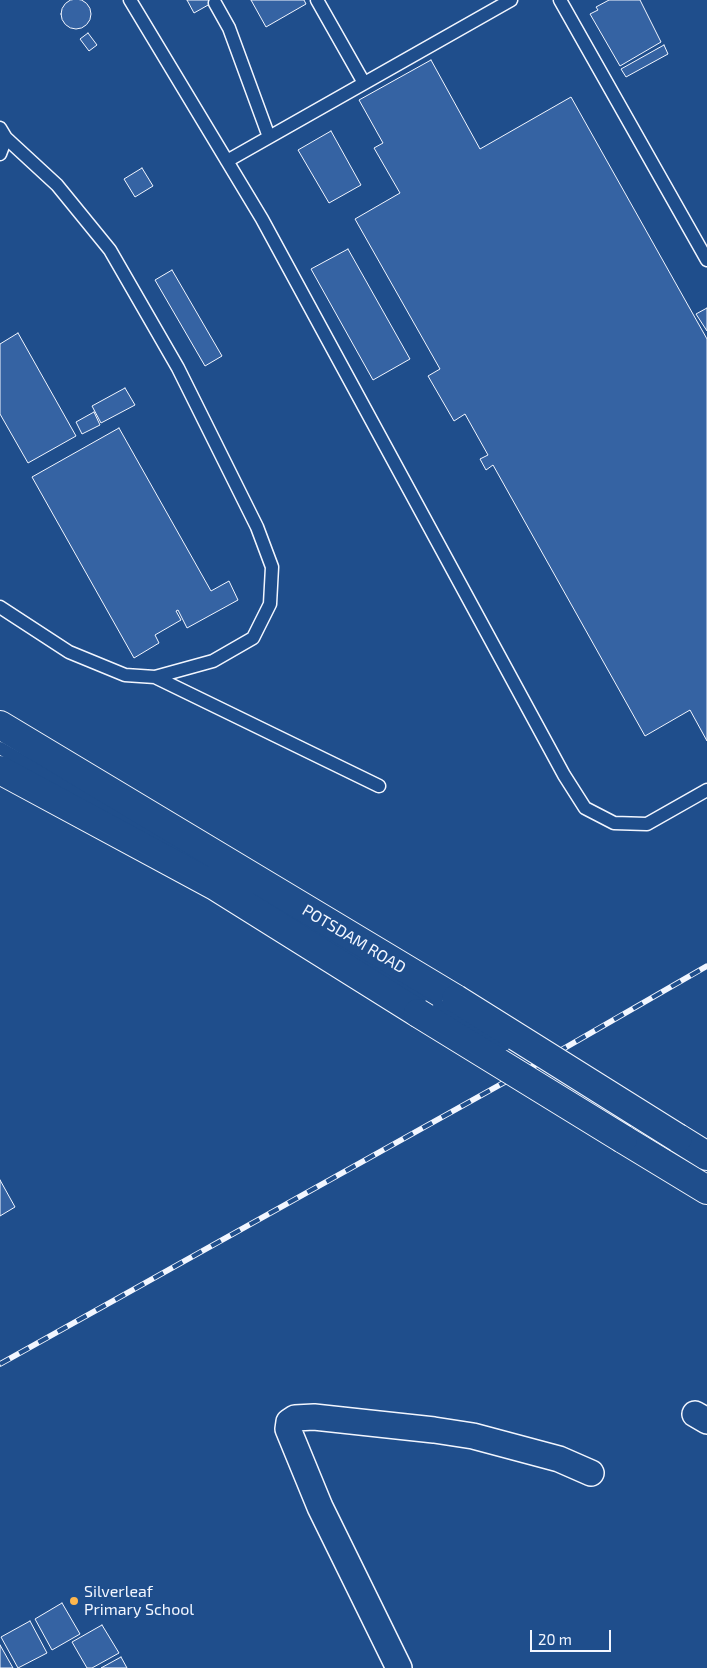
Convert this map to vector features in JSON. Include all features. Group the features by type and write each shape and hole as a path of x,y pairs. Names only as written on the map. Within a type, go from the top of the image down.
{"main road":[{"name":"POTSDAM ROAD","path":"0,725 438,1006 623,1138 707,1190"},
{"name":"POTSDAM ROAD","path":"0,770 438,1006 671,1140 707,1156"}],"street":[{"path":"399,1668 320,1507 288,1429 289,1422 295,1418 314,1418 434,1430 506,1444 559,1459 591,1473"}],"lane":[{"path":"130,0 262,219 559,766 585,808 614,822 646,824 707,790"},
{"path":"317,0 364,83"},
{"path":"227,161 511,0"},
{"path":"560,0 707,260"},
{"path":"214,3 229,28 269,137"},
{"path":"0,154 3,133"},
{"path":"0,607 69,652 125,675 155,677 213,661 253,638 270,604 272,567 257,527 178,368 110,250 57,185 3,133"},
{"path":"155,677 379,786"},
{"path":"0,748 238,884 512,1050"},
{"path":"529,1060 671,1140 707,1170"}],"building":[{"path":"76,-1 87,3 91,14 87,25 76,29 65,25 61,14 65,3"},
{"path":"187,0 217,0 194,13"},
{"path":"251,0 304,0 306,4 266,27"},
{"path":"609,0 640,0 661,42 620,66 590,14 598,10 596,7"},
{"path":"88,33 97,45 89,51 80,39"},
{"path":"664,45 668,54 626,77 621,69"},
{"path":"431,60 480,149 571,97 707,339 707,741 690,710 645,736 493,465 486,470 480,459 488,455 465,414 454,421 428,376 440,369 355,219 400,193 374,148 383,143 359,100"},
{"path":"331,131 361,185 329,203 298,150"},
{"path":"142,168 153,186 135,197 124,179"},
{"path":"348,249 410,359 373,380 311,269"},
{"path":"172,270 222,356 205,366 155,280"},
{"path":"707,308 707,331 696,314"},
{"path":"18,333 76,436 28,463 0,414 0,344"},
{"path":"125,388 135,405 101,423 92,406"},
{"path":"94,412 100,425 82,434 76,422"},
{"path":"119,428 211,591 229,581 238,600 187,628 178,610 176,611 181,620 155,635 159,643 134,658 32,477"},
{"path":"0,1180 15,1207 0,1216"},
{"path":"62,1603 80,1634 52,1650 35,1619"},
{"path":"30,1621 47,1653 18,1668 1,1637"},
{"path":"102,1625 119,1653 92,1668 87,1668 72,1642"},
{"path":"0,1645 13,1668 0,1668"},
{"path":"121,1657 127,1668 101,1668"}],"railway":[{"path":"0,1364 530,1068 707,966"}],"place":[{"name":"Silverleaf Primary School","path":"74,1601"}]}
